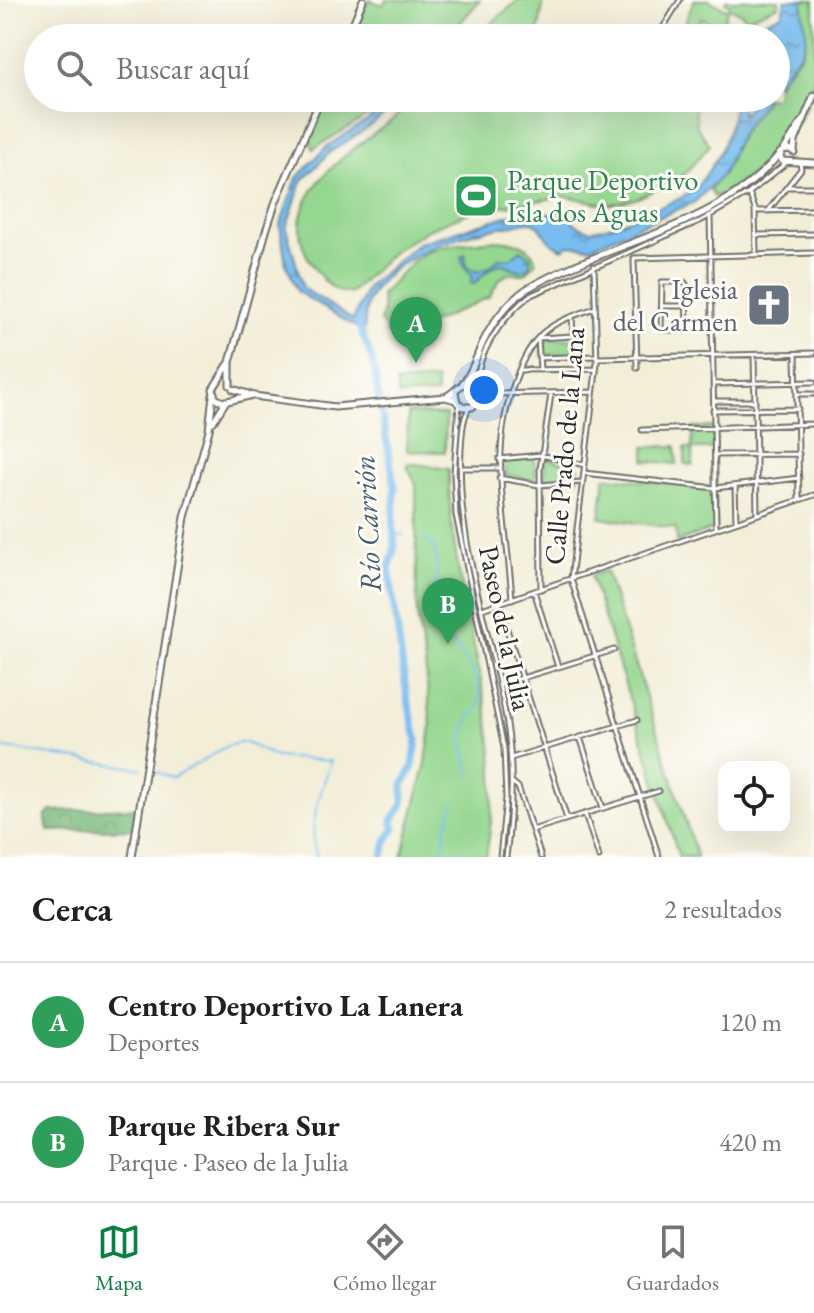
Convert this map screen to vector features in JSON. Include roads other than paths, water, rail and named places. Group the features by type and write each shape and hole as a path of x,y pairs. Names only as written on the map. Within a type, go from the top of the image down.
{"main road":[{"path":"353,24 363,0"},
{"path":"218,383 224,382 254,396 318,406 353,406 445,397 455,392 471,374 494,322 525,290 699,214 748,185 771,166 813,98"},
{"path":"786,163 794,153 795,141 813,98"},
{"path":"132,857 185,517 209,430 213,389 230,362 276,201 315,112"},
{"path":"782,151 794,153 807,163"},
{"path":"782,151 786,163"},
{"path":"771,166 807,163"},
{"path":"209,430 228,400 230,362"},
{"path":"445,397 469,408 476,405 477,390 471,374"},
{"path":"463,383 477,390"},
{"path":"455,392 457,402"},
{"path":"213,395 217,400 254,396"}],"street":[{"path":"665,24 680,0"},
{"path":"593,392 491,394 477,390 478,376 490,342 517,306 540,289 710,216 749,193 786,163"},
{"path":"768,211 807,163"},
{"path":"787,187 814,187"},
{"path":"749,193 755,211 756,254"},
{"path":"755,211 814,210"},
{"path":"710,216 716,528"},
{"path":"756,235 814,234"},
{"path":"633,251 637,368"},
{"path":"634,258 814,253"},
{"name":"Calle Prado de la Lana","path":"594,266 597,357 571,579 659,857"},
{"path":"662,282 686,284 687,306 687,330 661,330 662,282"},
{"path":"661,306 687,306"},
{"path":"512,599 499,478 503,417 519,370 538,338 546,330 595,308"},
{"path":"538,338 573,336 572,317"},
{"path":"538,338 540,370"},
{"path":"539,358 814,353"},
{"path":"796,354 799,500"},
{"path":"754,355 757,514"},
{"path":"519,370 596,369"},
{"path":"713,384 814,382"},
{"path":"541,589 539,485 551,394"},
{"path":"797,394 814,394"},
{"path":"713,401 755,401"},
{"name":"Paseo de la Julia","path":"457,402 454,464 456,515 504,748 506,798 500,857"},
{"name":"Paseo de la Julia","path":"469,408 464,420 460,468 462,517 499,685 511,758 506,857"},
{"path":"713,410 798,409"},
{"path":"642,430 814,424"},
{"path":"714,455 799,454"},
{"path":"499,459 541,455 585,465"},
{"path":"460,468 499,468"},
{"path":"584,473 715,488 799,478"},
{"path":"499,478 539,485 582,482"},
{"path":"735,486 736,521"},
{"path":"482,609 814,495"},
{"path":"534,591 558,667"},
{"path":"499,604 567,819"},
{"path":"499,685 614,650"},
{"path":"511,758 637,720"},
{"path":"580,737 603,808"},
{"path":"512,782 518,787 541,857"},
{"path":"532,830 659,791"},
{"path":"585,814 599,857"}],"water":[{"path":"785,0 804,0 805,41 790,66 790,24 760,24 782,14"},
{"path":"377,112 387,112 329,153 302,181 286,228 303,288 353,320 368,286 419,243 510,215 569,212 574,223 592,230 647,212 690,193 704,178 723,146 732,112 742,112 742,115 744,112 757,112 740,135 723,174 695,202 591,247 568,245 563,249 530,222 453,239 411,258 378,285 368,301 364,332 298,292 286,264 280,225 297,178 326,147"},
{"path":"521,250 530,257 530,266 526,269 500,264 474,284 461,257 465,254 467,266 477,272 490,267 499,258 510,259"}],"waterway":[{"name":"Río Carrión","path":"358,323 372,359 395,488 395,546 389,569 407,697 417,739 413,766 403,785 403,804 392,821 395,828 386,841 383,857"},
{"path":"394,534 404,535"},
{"path":"424,538 436,557 435,600 441,622 478,682 479,707 466,724 463,740 471,777"},
{"path":"151,770 173,778 227,746 244,742 276,757 331,761 314,821 317,857"},
{"path":"0,747 142,769"},
{"path":"442,857 445,831 454,803"}],"place":[{"name":"Parque Deportivo Isla dos Aguas","path":"476,196"},
{"name":"Iglesia del Carmen","path":"769,305"},
{"name":"Centro Deportivo La Lanera","path":"416,363"},
{"name":"Parque Ribera Sur","path":"448,644"}]}
